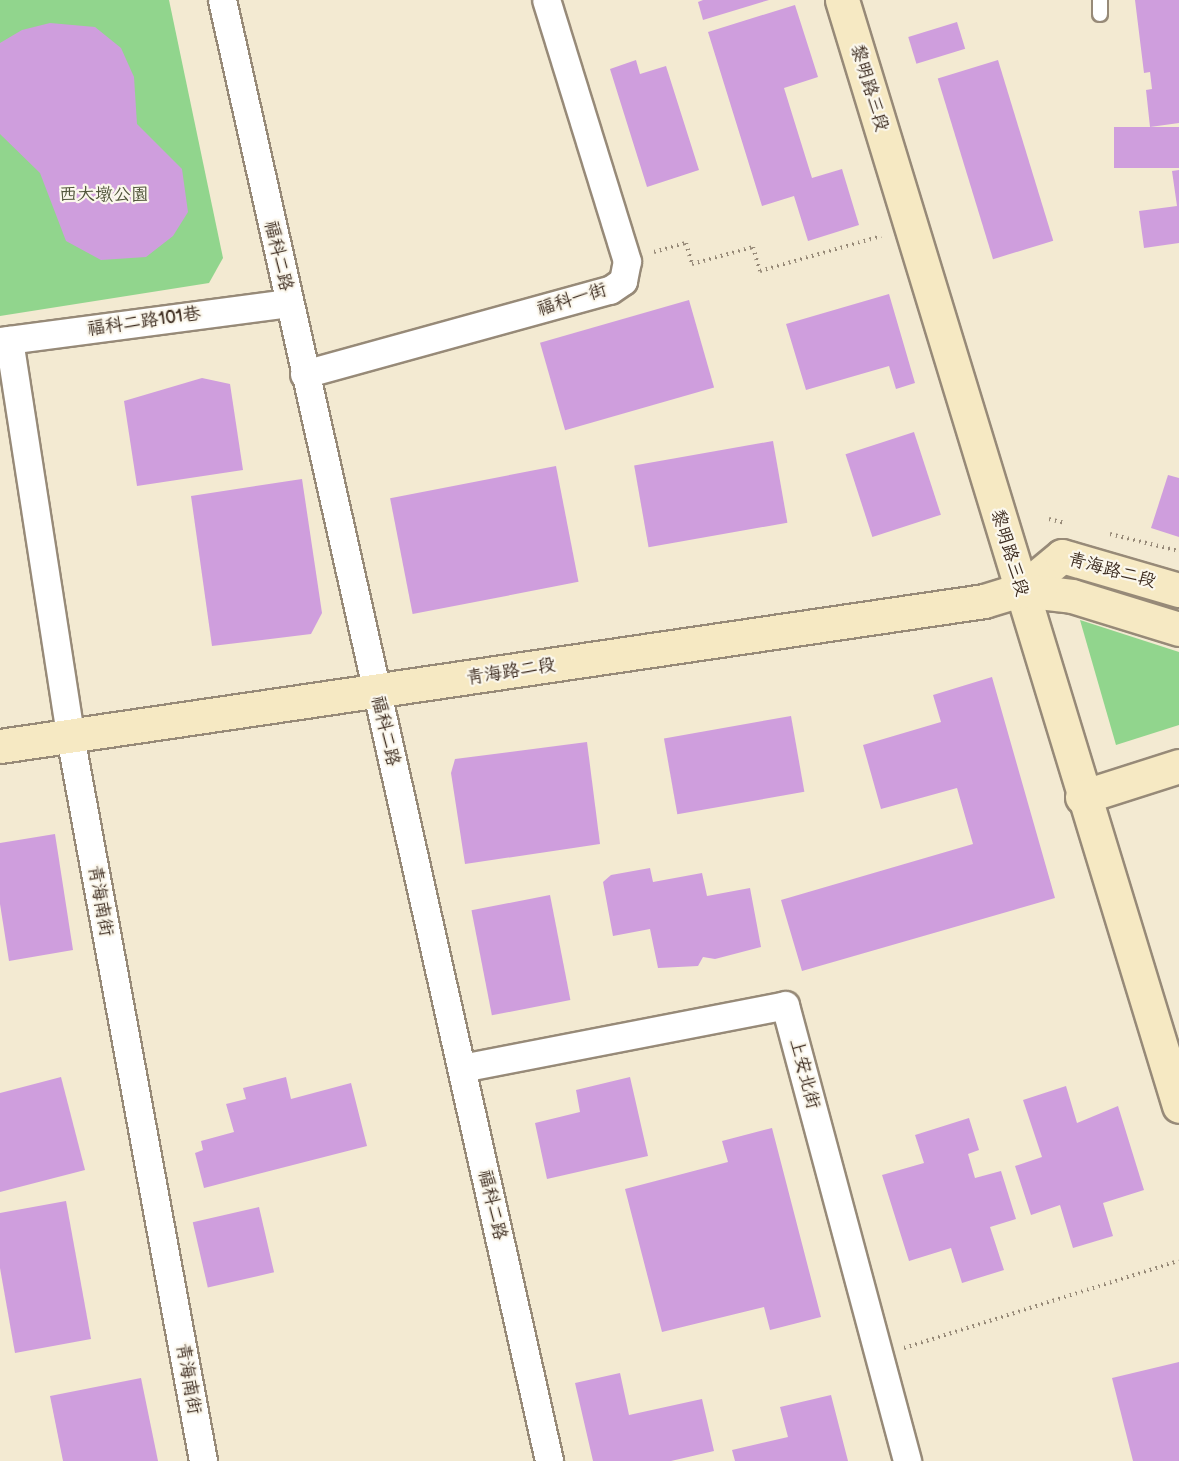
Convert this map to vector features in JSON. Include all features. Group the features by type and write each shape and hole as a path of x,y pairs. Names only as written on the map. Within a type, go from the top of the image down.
{"main road":[{"name":"黎明路三段","path":"842,0 1082,797 1179,1106"},
{"name":"青海路二段","path":"0,746 376,693 984,601 1021,590 1062,556 1179,590"},
{"name":"青海路二段","path":"1021,590 1072,596 1179,629"},
{"path":"1082,797 1179,766"}],"street":[{"name":"福科二路","path":"222,0 549,1461"},
{"path":"546,0 627,261"},
{"name":"福科一街","path":"304,374 610,290 623,281 627,261"},
{"name":"福科二路101巷","path":"4,341 289,303"},
{"name":"青海南街","path":"4,341 70,736 203,1461"},
{"name":"上安北街","path":"462,1068 785,1005 881,1356 907,1461"}],"path":[{"path":"627,261 686,243 692,264 753,247 760,271 911,228"},
{"path":"1049,519 1071,525"},
{"path":"1103,532 1179,551"},
{"path":"881,1356 1179,1261"}],"green space":[{"name":"西大墩公園","path":"0,0 169,0 223,258 209,283 0,316"},
{"path":"1080,620 1179,652 1179,725 1116,745"}],"building":[{"path":"703,0 769,0 703,20 698,2"},
{"path":"1135,0 1179,0 1179,123 1150,127 1146,90 1152,89 1150,72 1144,73"},
{"path":"795,5 818,77 784,88 812,178 842,169 859,225 808,241 794,196 762,206 708,32"},
{"path":"957,22 965,49 916,64 908,37"},
{"path":"50,23 95,27 121,48 134,77 137,124 182,169 188,212 173,236 146,257 101,260 66,241 40,173 0,134 0,43 22,30"},
{"path":"636,60 640,74 666,66 699,170 647,187 610,69"},
{"path":"998,60 1053,241 993,259 938,78"},
{"path":"1114,127 1179,127 1179,168 1114,168"},
{"path":"1179,170 1179,243 1144,248 1139,211 1177,206 1172,171"},
{"path":"889,294 915,383 896,389 889,366 806,390 786,324"},
{"path":"689,300 714,387 565,430 540,343"},
{"path":"202,378 230,384 243,470 137,486 124,401"},
{"path":"914,432 941,515 872,537 846,454"},
{"path":"773,441 787,523 649,547 634,465"},
{"path":"556,466 579,582 413,614 390,498"},
{"path":"1168,475 1179,478 1179,537 1151,528"},
{"path":"302,479 322,613 311,634 212,646 191,496"},
{"path":"992,677 1055,898 802,971 781,900 973,844 957,788 881,809 863,745 941,722 933,695"},
{"path":"791,716 804,792 677,814 664,738"},
{"path":"587,742 600,844 465,864 451,773 455,759"},
{"path":"55,834 73,950 9,961 0,904 0,843"},
{"path":"650,868 653,882 702,873 707,896 750,888 761,947 715,959 703,957 698,966 658,968 650,929 613,936 603,882 611,875"},
{"path":"550,895 570,1000 492,1015 471,910"},
{"path":"61,1077 85,1170 0,1192 0,1093"},
{"path":"286,1077 291,1099 351,1083 367,1146 204,1188 195,1153 203,1150 201,1141 234,1132 226,1104 246,1099 243,1088"},
{"path":"630,1077 648,1156 547,1179 535,1123 580,1112 576,1090"},
{"path":"1066,1086 1077,1123 1118,1106 1144,1190 1103,1203 1113,1236 1073,1248 1060,1205 1031,1215 1015,1166 1042,1157 1023,1100"},
{"path":"969,1118 979,1150 968,1154 975,1178 1001,1171 1016,1219 990,1227 1004,1270 962,1283 951,1248 909,1261 882,1175 924,1163 915,1135"},
{"path":"772,1128 821,1317 770,1330 764,1307 662,1332 625,1189 728,1162 722,1141"},
{"path":"66,1201 91,1339 15,1353 0,1268 0,1213"},
{"path":"259,1207 274,1272 208,1288 193,1222"},
{"path":"1179,1362 1179,1461 1133,1461 1112,1378"},
{"path":"620,1373 629,1415 702,1399 714,1451 671,1461 593,1461 575,1383"},
{"path":"141,1378 158,1461 63,1461 50,1396"},
{"path":"831,1395 848,1461 735,1461 732,1450 788,1437 780,1407"}]}
